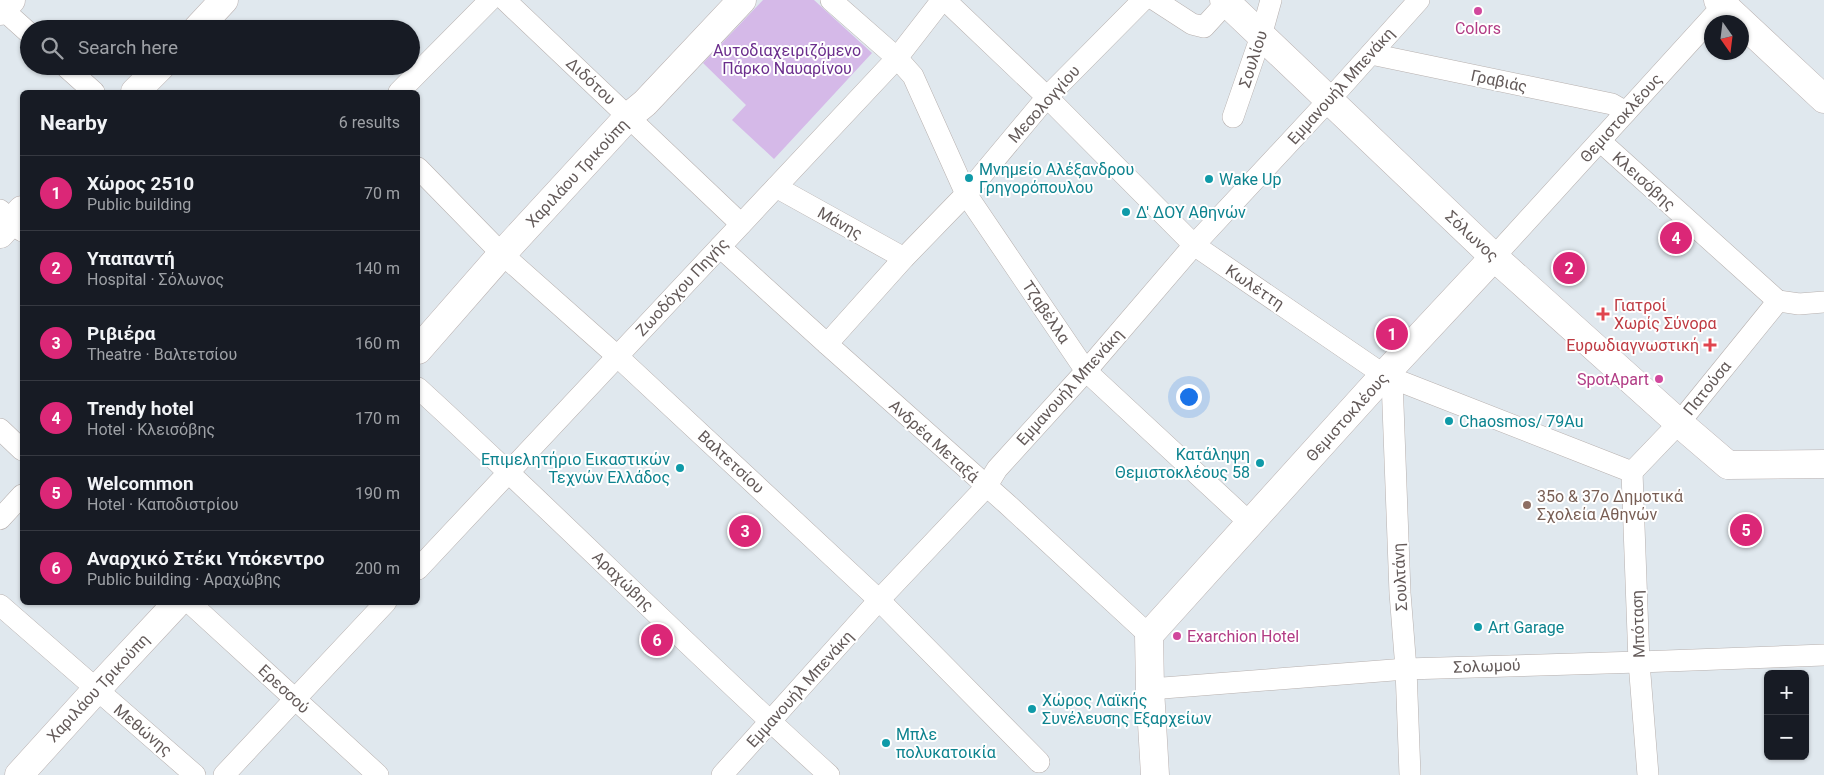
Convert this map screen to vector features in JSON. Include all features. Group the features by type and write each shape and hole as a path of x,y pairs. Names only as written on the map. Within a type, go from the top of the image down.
{"street":[{"path":"205,20 224,0"},
{"path":"420,71 490,0"},
{"name":"Διδότου","path":"505,0 741,224"},
{"name":"Χαριλάου Τρικούπη","path":"420,348 502,254 628,117 645,103 742,0"},
{"name":"Τζαβέλλα","path":"831,0 897,58 913,76 966,194 1086,371 1251,524"},
{"name":"Ζωοδόχου Πηγής","path":"420,567 897,58 943,0"},
{"name":"Κωλέττη","path":"943,0 1047,97 1194,245 1388,377 1632,472"},
{"name":"Μεσολογγίου","path":"827,344 904,258 966,194 1047,97 1143,0"},
{"path":"1155,0 1192,24 1204,27 1225,1"},
{"name":"Σουλίου","path":"1233,117 1261,36 1271,0"},
{"name":"Εμμανουήλ Μπενάκη","path":"722,775 879,600 986,487 997,469 1086,371 1194,245 1419,0"},
{"name":"Σόλωνος","path":"1225,1 1494,257 1728,465 1824,464"},
{"path":"1723,2 1824,99"},
{"name":"Θεμιστοκλέους","path":"1149,635 1388,377 1723,2"},
{"path":"3,7 20,24"},
{"name":"Γραβιάς","path":"1371,54 1612,104 1626,112"},
{"path":"75,75 92,90"},
{"path":"137,90 152,75"},
{"path":"401,90 416,75"},
{"name":"Κλεισόβης","path":"1600,141 1778,301"},
{"name":"Βαλτετσίου","path":"420,170 502,254 617,356 879,600 1039,762"},
{"name":"Μάνης","path":"776,187 904,258"},
{"name":"Ανδρέα Μεταξά","path":"720,247 986,487 1008,504 1149,635"},
{"path":"1778,301 1799,304 1824,302"},
{"name":"Πατούσα","path":"1632,472 1679,423 1778,301"},
{"name":"Σουλτάνη","path":"1388,377 1406,669 1410,775"},
{"name":"Αραχώβης","path":"420,390 508,471 770,722 829,775"},
{"path":"0,429 20,448"},
{"name":"Μπόταση","path":"1632,472 1639,662 1648,775"},
{"path":"0,519 20,497"},
{"name":"Χαριλάου Τρικούπη","path":"19,775 175,605"},
{"name":"Ερεσσού","path":"192,605 378,775"},
{"path":"224,775 383,605"},
{"name":"Μεθώνης","path":"0,606 196,775"},
{"path":"1149,635 1155,775"},
{"name":"Σολωμού","path":"1150,689 1406,669 1824,655"}],"green space":[{"name":"Αυτοδιαχειριζόμενο Πάρκο Ναυαρίνου","path":"763,0 814,0 872,53 774,159 732,120 746,105 703,63"}],"place":[{"name":"Colors","path":"1478,11"},
{"name":"Μνημείο Αλέξανδρου Γρηγορόπουλου","path":"969,178"},
{"name":"Wake Up","path":"1209,179"},
{"name":"Δ' ΔΟΥ Αθηνών","path":"1126,212"},
{"name":"Trendy hotel","path":"1676,238"},
{"name":"Υπαπαντή","path":"1569,268"},
{"name":"Γιατροί Χωρίς Σύνορα","path":"1603,314"},
{"name":"Χώρος 2510","path":"1392,334"},
{"name":"Ευρωδιαγνωστική","path":"1710,345"},
{"name":"SpotApart","path":"1659,379"},
{"name":"Chaosmos/ 79Au","path":"1449,421"},
{"name":"Κατάληψη Θεμιστοκλέους 58","path":"1260,463"},
{"name":"Επιμελητήριο Εικαστικών Τεχνών Ελλάδος","path":"680,468"},
{"name":"35ο & 37ο Δημοτικά Σχολεία Αθηνών","path":"1527,505"},
{"name":"Welcommon","path":"1746,530"},
{"name":"Ριβιέρα","path":"745,531"},
{"name":"Art Garage","path":"1478,627"},
{"name":"Exarchion Hotel","path":"1177,636"},
{"name":"Αναρχικό Στέκι Υπόκεντρο","path":"657,640"},
{"name":"Χώρος Λαϊκής Συνέλευσης Εξαρχείων","path":"1032,709"},
{"name":"Μπλε πολυκατοικία","path":"886,743"}]}
